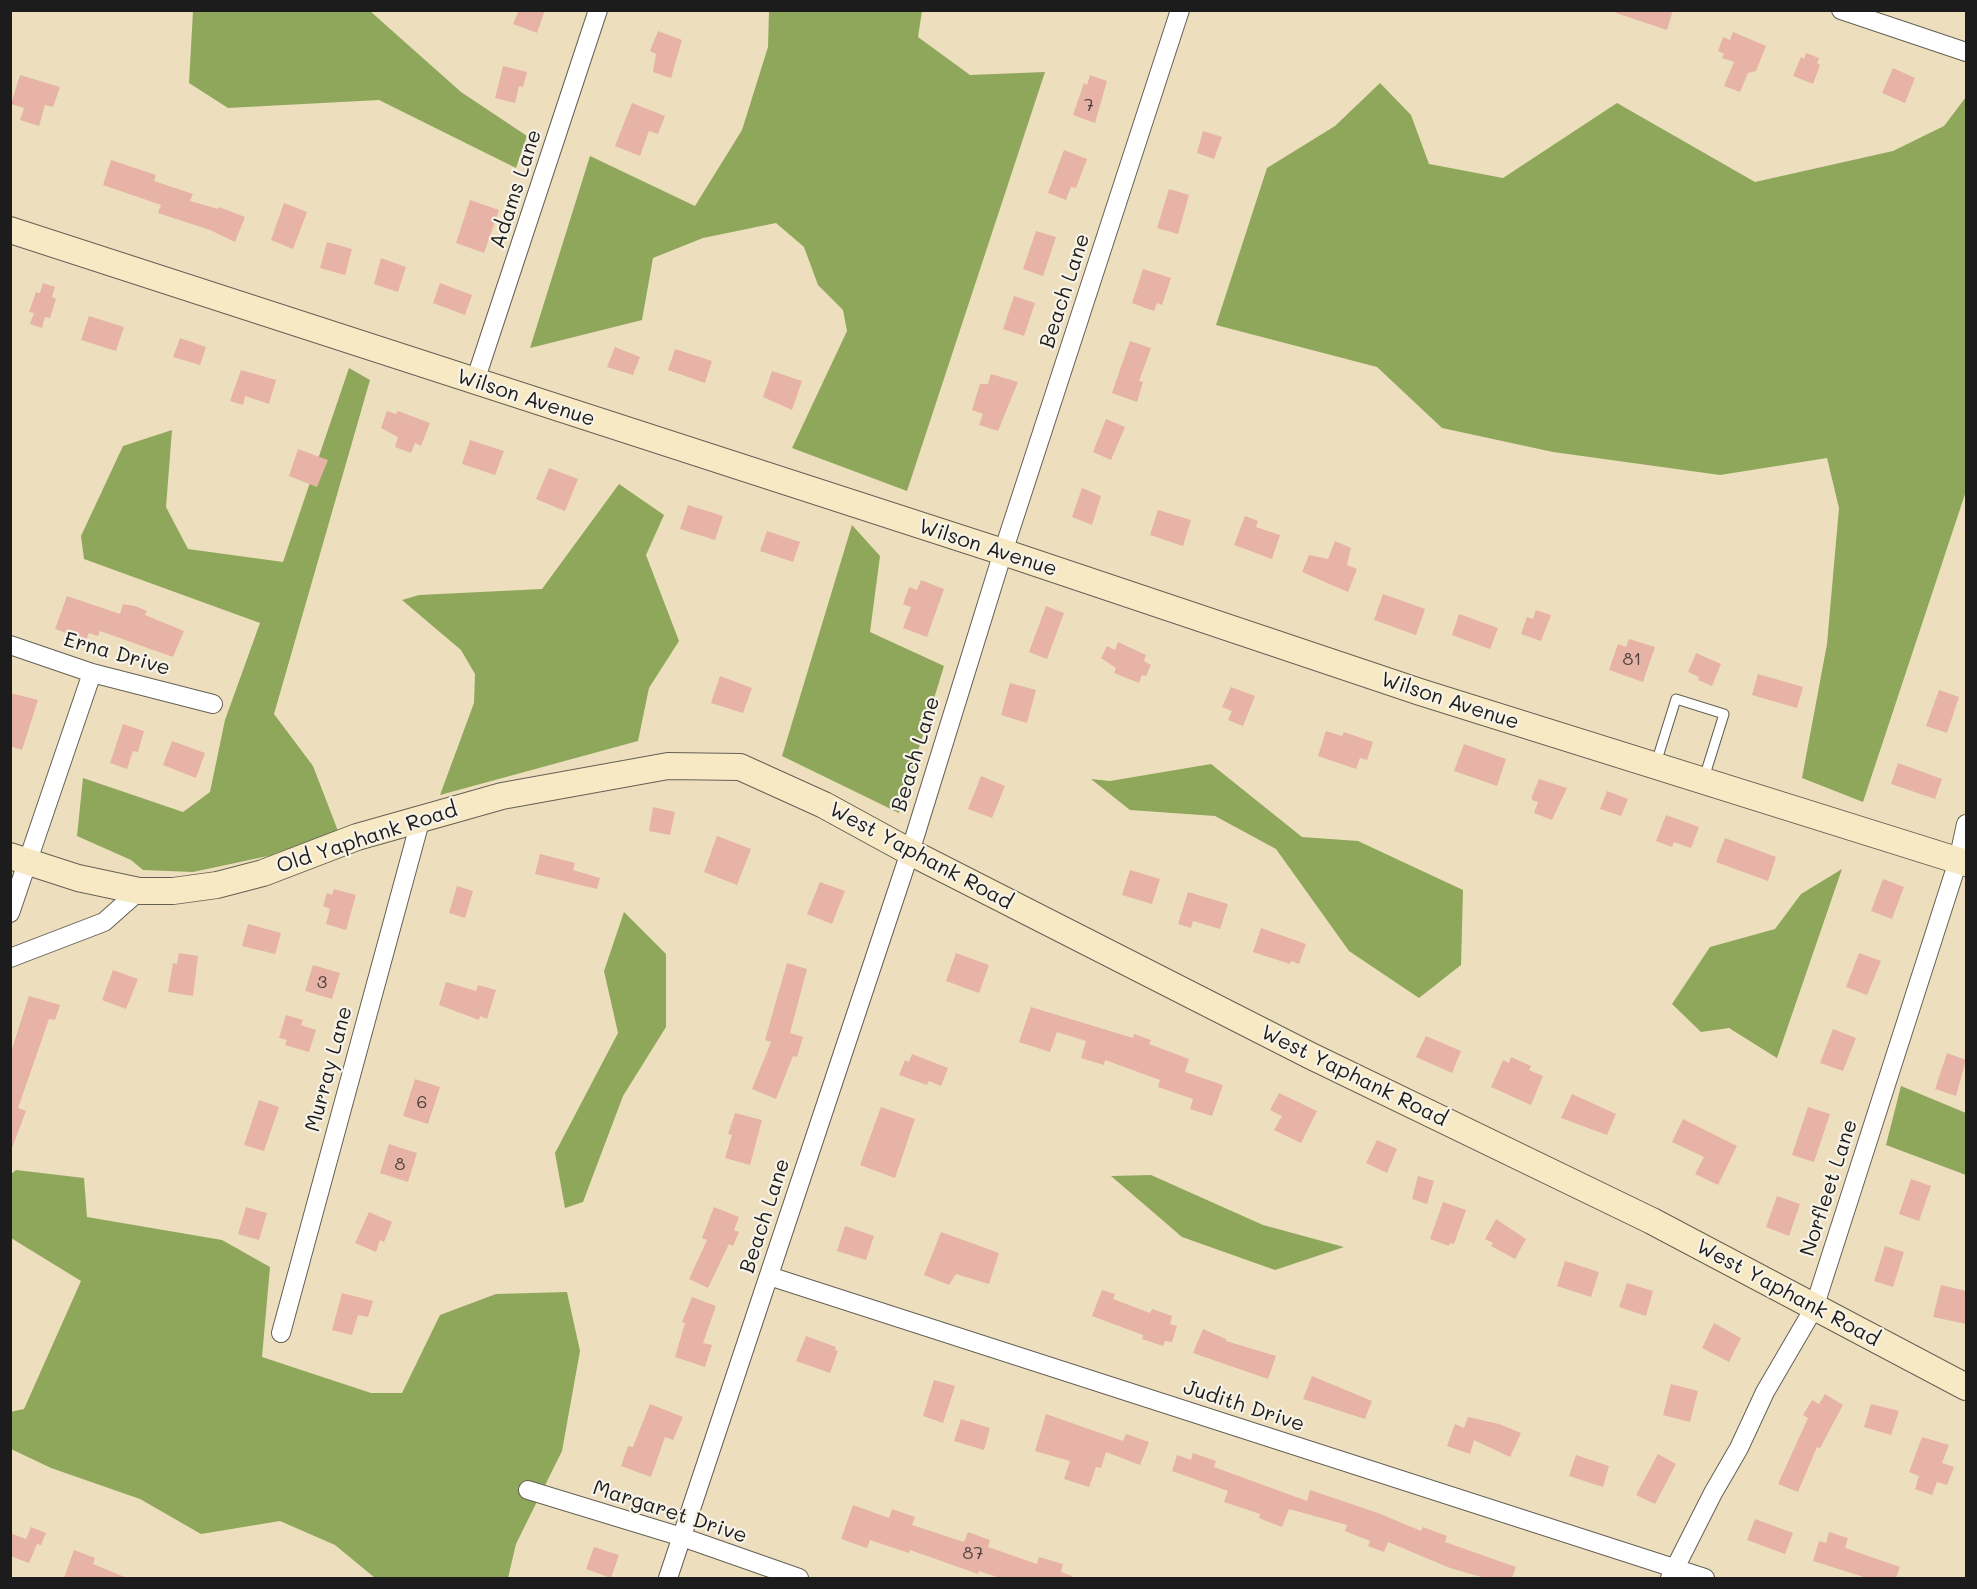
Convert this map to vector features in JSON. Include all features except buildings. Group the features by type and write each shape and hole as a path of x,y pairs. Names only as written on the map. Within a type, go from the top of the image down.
{"street":[{"name":"Adams Lane","path":"476,381 598,10"},
{"name":"Beach Lane","path":"668,1578 910,852 1003,552 1180,10"},
{"path":"1841,10 1966,52"},
{"name":"Wilson Avenue","path":"10,230 1003,552 1420,692 1962,862"},
{"name":"Erna Drive","path":"10,645 92,672 213,704"},
{"path":"10,913 19,859 92,672"},
{"name":"Old Yaphank Road","path":"19,859 78,878 139,891 173,891 252,876 357,837 502,796 668,766 740,767"},
{"name":"West Yaphank Road","path":"740,767 824,805 910,852 1311,1056 1652,1221 1966,1387"},
{"name":"Murray Lane","path":"281,1333 421,818"},
{"name":"Norfleet Lane","path":"1673,1574 1765,1392 1814,1308 1962,862 1966,824"},
{"path":"10,958 104,922 139,891"},
{"name":"Judith Drive","path":"769,1276 1673,1574 1705,1578"},
{"name":"Margaret Drive","path":"528,1490 682,1537 799,1578"}],"lane":[{"path":"1656,766 1676,699 1715,711 1724,714 1703,781"}],"green space":[{"path":"193,11 370,11 461,92 527,136 516,168 379,100 228,108 189,83"},
{"path":"769,11 922,11 918,37 970,75 1045,72 907,491 792,448 847,331 843,310 818,285 804,247 776,223 703,238 653,258 642,320 530,348 590,156 695,206 742,130 768,47"},
{"path":"1380,83 1411,115 1429,164 1503,178 1617,103 1755,182 1893,151 1944,126 1966,97 1966,491 1863,802 1802,778 1827,644 1839,508 1827,458 1720,475 1553,452 1442,428 1377,367 1216,325 1267,168 1335,126"},
{"path":"349,368 370,380 274,714 313,766 338,831 268,856 193,872 143,870 131,860 77,836 83,778 183,812 210,792 225,720 260,623 84,559 81,536 123,446 172,430 166,507 188,549 283,562"},
{"path":"619,484 664,515 646,555 679,641 649,688 638,741 440,795 474,703 475,674 461,650 402,600 419,595 542,589"},
{"path":"852,525 880,556 870,632 944,666 899,813 782,756"},
{"path":"1211,764 1302,837 1358,841 1463,890 1461,965 1419,998 1349,951 1276,849 1215,816 1130,810 1091,779 1110,781"},
{"path":"1842,869 1777,1058 1729,1028 1701,1032 1672,1004 1710,947 1775,929 1801,894"},
{"path":"624,912 666,954 666,1027 623,1096 583,1202 565,1208 555,1153 618,1033 604,971"},
{"path":"1901,1086 1966,1113 1966,1175 1886,1145"},
{"path":"16,1170 84,1178 87,1217 222,1240 270,1267 262,1357 371,1393 402,1393 440,1315 496,1294 567,1292 580,1351 562,1451 516,1544 508,1578 375,1578 335,1545 280,1521 201,1534 140,1499 51,1468 11,1449 10,1412 24,1409 81,1281 11,1238 11,1174"},
{"path":"1151,1175 1263,1225 1344,1247 1275,1270 1182,1237 1111,1176"}]}
